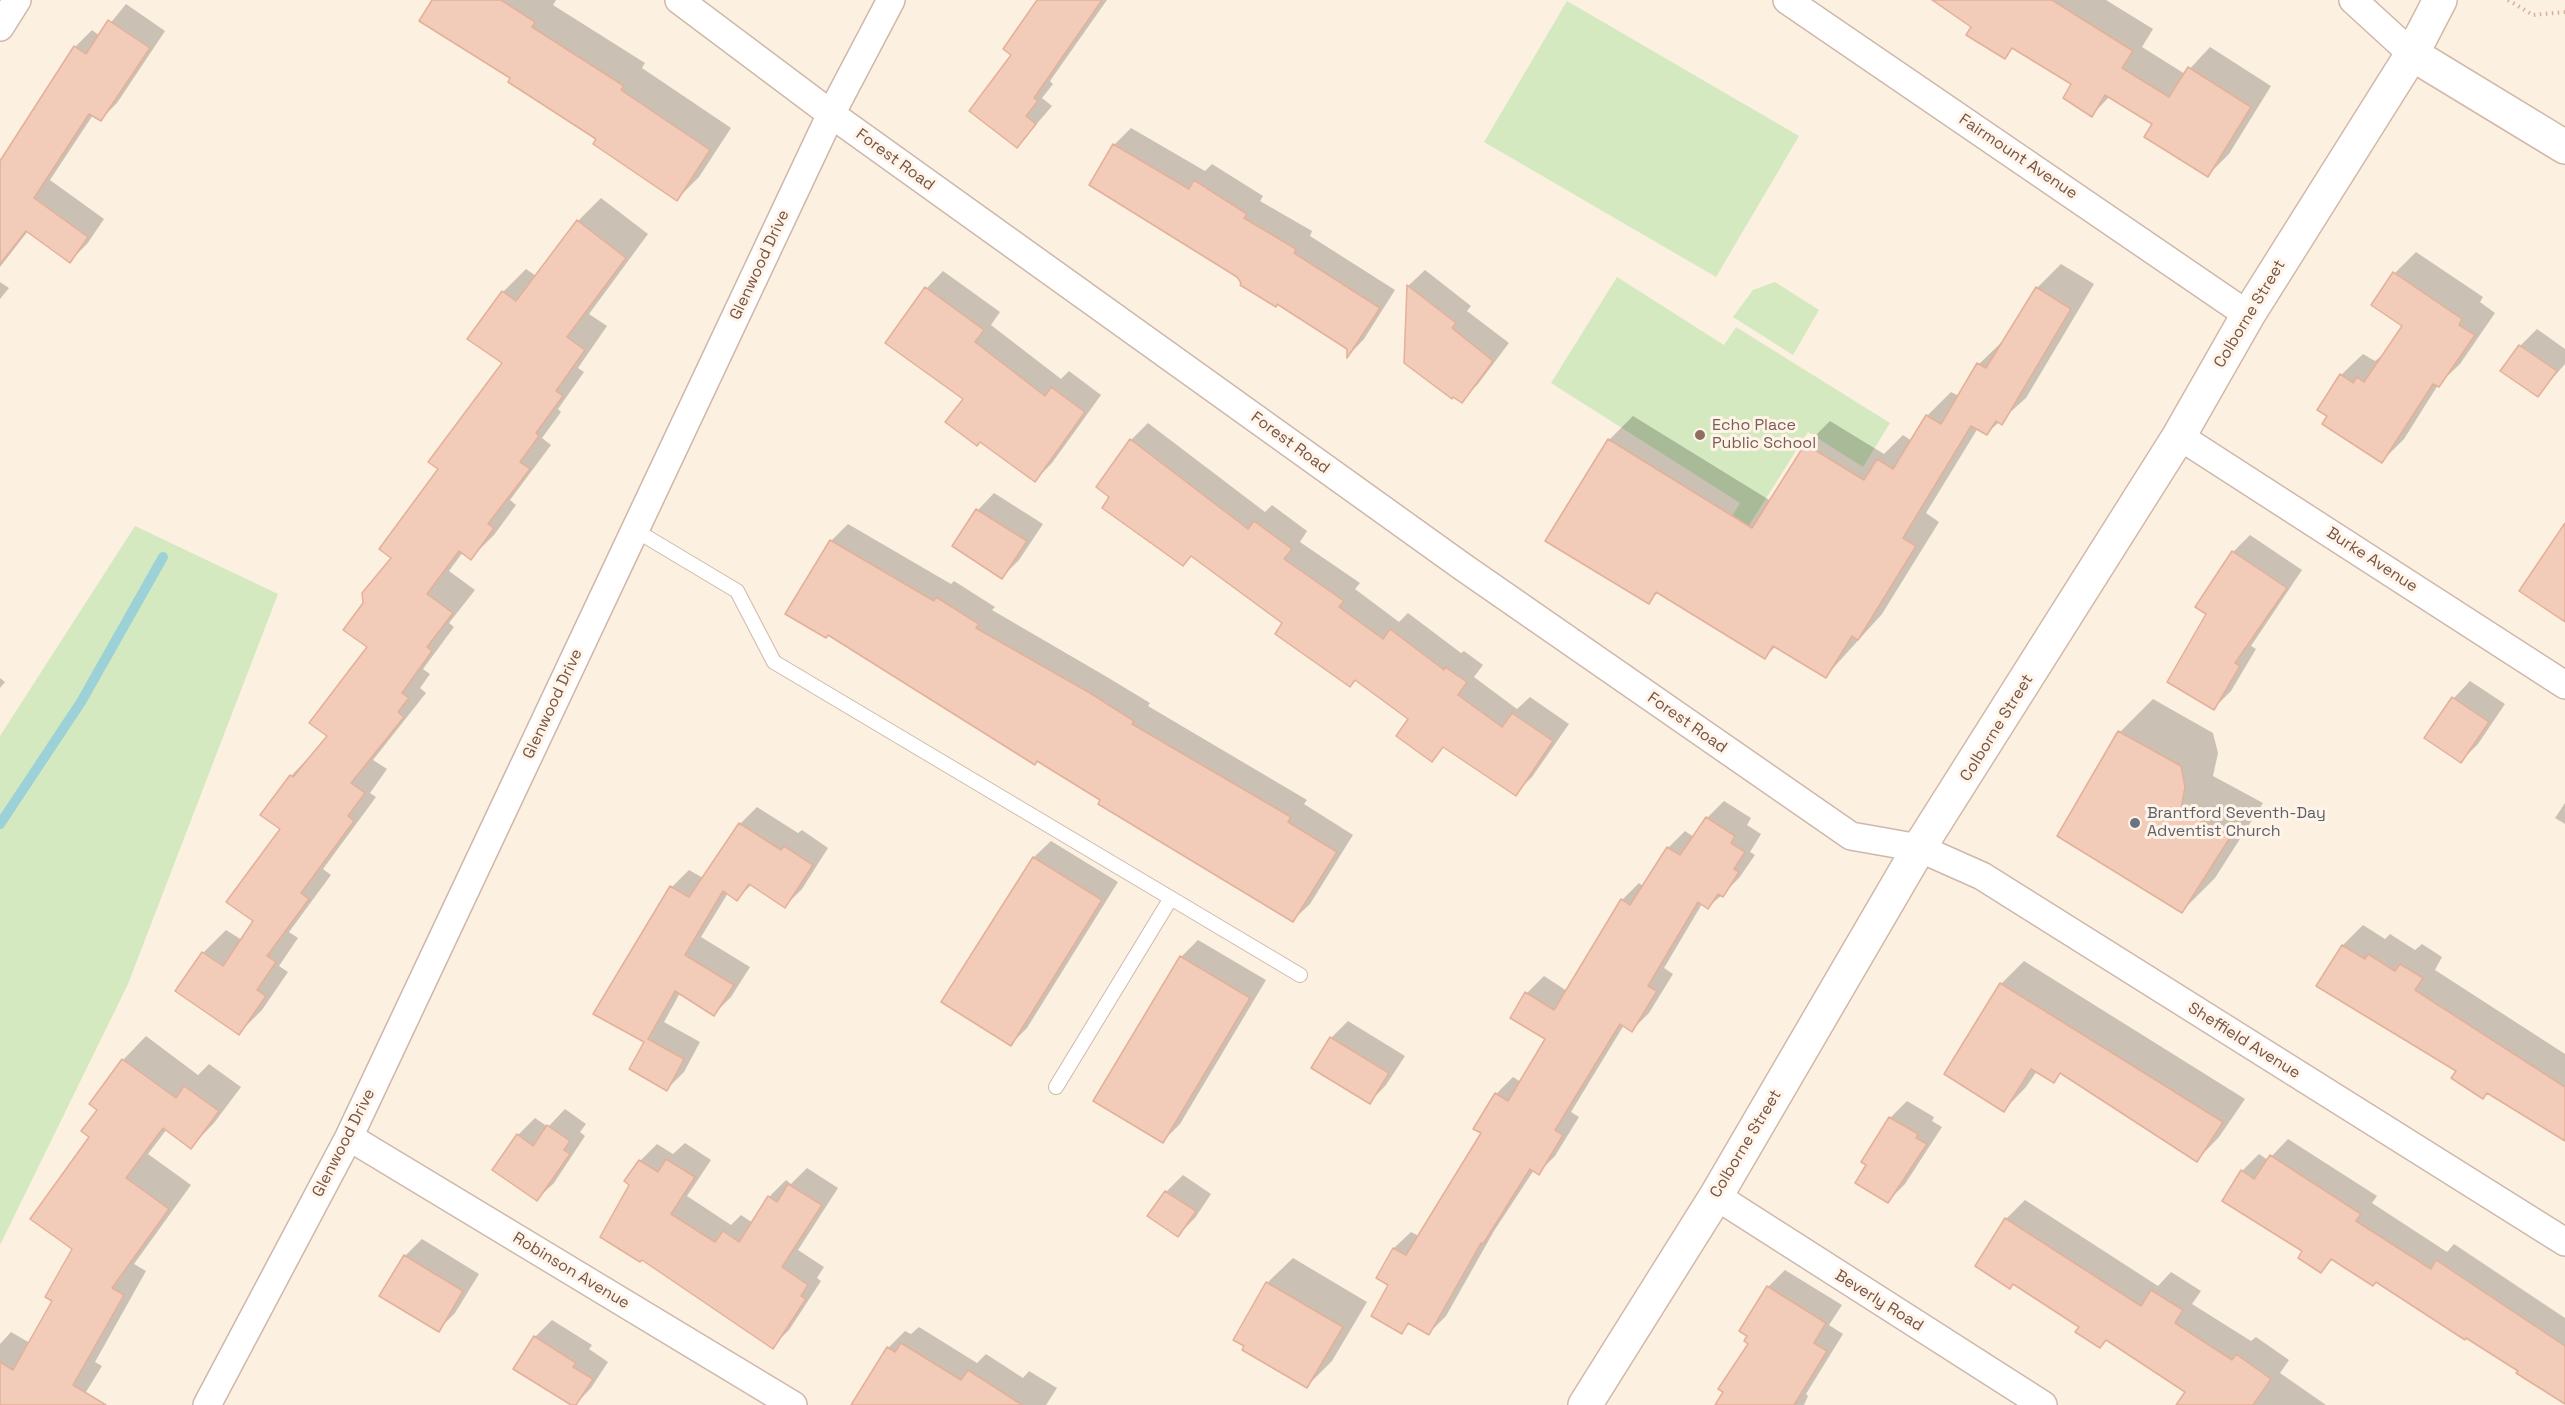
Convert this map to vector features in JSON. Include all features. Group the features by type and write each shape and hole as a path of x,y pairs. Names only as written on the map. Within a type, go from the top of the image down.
{"main road":[{"name":"Colborne Street","path":"1585,1405 1716,1196 1919,848 2179,436 2248,315 2412,54 2440,0"},
{"path":"2412,54 2565,147"}],"street":[{"path":"0,27 18,0"},
{"name":"Forest Road","path":"679,0 831,114 1463,567 1851,837 1919,848"},
{"name":"Glenwood Drive","path":"207,1405 349,1137 831,114 891,0"},
{"name":"Fairmount Avenue","path":"1787,0 2248,315"},
{"path":"2353,0 2412,54"},
{"name":"Burke Avenue","path":"2179,436 2565,685"},
{"name":"Sheffield Avenue","path":"1919,848 1982,876 2565,1242"},
{"name":"Robinson Avenue","path":"349,1137 793,1405"},
{"name":"Beverly Road","path":"1716,1196 2043,1405"}],"lane":[{"path":"635,530 737,591 774,662 1300,975"},
{"path":"1056,1087 1172,898"}],"path":[{"path":"2508,0 2533,15 2565,12"}],"green space":[{"path":"1567,1 1799,136 1716,277 1484,142"},
{"path":"1617,277 1724,345 1736,327 1890,423 1863,467 1808,432 1739,541 1723,531 1740,503 1551,383"},
{"path":"1775,282 1819,310 1793,355 1733,317 1753,290"},
{"path":"135,526 278,594 128,984 0,1245 0,736"}],"building":[{"path":"432,0 501,0 535,22 532,27 624,86 621,90 710,150 677,201 593,144 596,139 508,82 510,78 419,21"},
{"path":"1037,0 1102,0 1034,98 1038,101 1026,116 1036,124 1017,148 969,111 1011,55 1003,49"},
{"path":"1932,0 2052,0 2133,51 2122,68 2169,97 2188,67 2251,107 2208,177 2144,137 2152,124 2105,95 2092,117 2063,98 2071,84 2012,48 2005,59 1966,35 1971,27"},
{"path":"108,20 150,48 101,121 89,114 34,198 88,237 70,263 26,231 0,264 0,161 74,46 86,54"},
{"path":"1113,144 1189,189 1194,180 1247,214 1244,218 1296,249 1294,253 1380,308 1347,358 1347,349 1277,304 1276,307 1240,285 1237,277 1089,185"},
{"path":"577,220 626,258 567,337 585,350 556,391 563,396 536,433 539,436 520,462 530,469 488,524 494,528 471,560 459,551 427,594 453,613 427,647 432,651 402,693 409,698 398,712 404,717 351,783 365,793 348,816 354,821 301,893 309,899 267,956 276,962 257,990 266,996 239,1035 175,991 202,952 223,966 253,921 226,902 280,829 260,815 290,775 293,777 327,736 309,723 367,647 343,630 363,603 362,593 391,558 379,549 438,469 428,462 502,363 467,339 502,291 516,301"},
{"path":"2393,272 2462,319 2459,325 2475,335 2439,387 2433,384 2382,463 2322,424 2327,416 2317,410 2340,374 2353,383 2357,377 2364,382 2402,326 2371,305"},
{"path":"1407,285 1456,323 1452,328 1493,361 1462,403 1453,397 1452,399 1404,363"},
{"path":"925,287 984,330 975,342 1045,396 1051,387 1085,412 1035,482 980,442 977,446 945,422 963,399 885,343"},
{"path":"2036,287 2071,309 2002,425 1996,421 1987,435 1971,426 1903,538 1916,546 1858,640 1852,636 1826,678 1773,646 1765,659 1656,592 1649,604 1545,541 1608,439 1752,528 1805,444 1864,480 1877,459 1893,469 1926,415 1941,424 1977,363 1986,368"},
{"path":"2519,345 2557,371 2538,397 2500,371"},
{"path":"1130,439 1248,529 1254,521 1292,549 1284,559 1344,601 1339,607 1383,639 1390,629 1444,670 1445,667 1467,682 1458,695 1502,727 1512,713 1553,741 1516,796 1443,747 1432,762 1396,736 1408,719 1355,680 1350,687 1275,634 1282,623 1191,556 1183,566 1102,508 1109,497 1096,487"},
{"path":"976,509 1027,541 1002,579 952,546"},
{"path":"2565,523 2565,622 2519,591"},
{"path":"830,540 934,601 936,597 979,624 976,628 1090,693 1134,721 1132,724 1291,817 1288,822 1337,852 1293,922 1098,804 1100,800 1037,761 1035,765 828,635 826,638 785,614"},
{"path":"2232,551 2287,588 2235,663 2240,666 2214,710 2167,682 2206,614 2195,607"},
{"path":"2452,697 2489,722 2461,763 2424,738"},
{"name":"Brantford Seventh-Day Adventist Church","path":"2118,731 2181,766 2185,787 2181,810 2231,836 2182,913 2057,836"},
{"path":"1706,817 1735,836 1731,843 1745,852 1734,869 1739,872 1723,897 1718,894 1708,909 1698,902 1648,986 1657,991 1632,1032 1620,1024 1555,1130 1563,1135 1539,1175 1530,1169 1483,1244 1481,1243 1429,1335 1408,1323 1402,1334 1371,1316 1388,1285 1376,1278 1393,1248 1406,1255 1481,1133 1473,1129 1495,1093 1508,1101 1545,1039 1510,1018 1525,992 1554,1010 1621,899 1630,905 1667,847 1680,855"},
{"path":"739,823 781,850 784,846 813,865 785,908 749,884 737,901 723,891 685,955 734,985 714,1016 675,991 648,1039 684,1059 667,1091 629,1069 644,1042 593,1014 670,886 689,897"},
{"path":"1033,857 1102,900 1011,1046 941,1002"},
{"path":"2342,945 2365,959 2368,954 2395,971 2400,964 2423,978 2415,990 2565,1087 2565,1141 2487,1093 2483,1099 2451,1078 2456,1071 2316,986"},
{"path":"1180,956 1250,998 1163,1143 1093,1101"},
{"path":"2000,983 2223,1122 2197,1162 2060,1073 2054,1083 2031,1069 2004,1112 1944,1074"},
{"path":"1330,1037 1389,1073 1370,1104 1311,1068"},
{"path":"122,1059 176,1098 184,1086 219,1111 191,1149 163,1128 126,1178 169,1209 112,1288 124,1295 73,1385 106,1405 0,1405 0,1362 13,1370 52,1301 45,1297 72,1249 30,1219 89,1137 81,1131 97,1110 89,1104"},
{"path":"1889,1117 1918,1134 1916,1138 1927,1144 1888,1203 1855,1183 1866,1165 1861,1162"},
{"path":"547,1125 570,1141 564,1150 570,1154 537,1201 492,1170 517,1134 533,1146"},
{"path":"2270,1155 2361,1214 2356,1221 2431,1269 2436,1260 2565,1346 2565,1404 2516,1373 2518,1371 2466,1338 2465,1340 2376,1282 2373,1286 2331,1259 2321,1273 2298,1258 2302,1251 2222,1201 2241,1170 2254,1179"},
{"path":"666,1159 695,1177 671,1214 715,1242 723,1231 739,1242 768,1196 777,1202 788,1184 822,1205 782,1267 808,1285 801,1296 806,1299 773,1349 642,1260 640,1262 600,1237 629,1185 624,1181 639,1160 658,1172"},
{"path":"1165,1191 1196,1211 1178,1237 1147,1216"},
{"path":"2005,1218 2141,1306 2151,1290 2183,1310 2175,1323 2232,1360 2236,1354 2271,1379 2253,1405 2176,1405 2185,1392 2106,1340 2100,1348 2075,1332 2079,1327 2013,1284 2010,1289 1975,1266"},
{"path":"404,1255 463,1291 439,1332 379,1296"},
{"path":"1266,1282 1343,1327 1307,1388 1242,1350 1244,1346 1233,1340"},
{"path":"1767,1286 1826,1323 1814,1343 1827,1351 1794,1405 1715,1405 1723,1392 1718,1389 1748,1344 1744,1341 1747,1336 1739,1331"},
{"path":"534,1336 576,1363 573,1367 593,1379 576,1405 571,1405 513,1369"},
{"path":"901,1343 961,1380 968,1370 1022,1405 851,1405 887,1347 895,1352"}],"waterway":[{"path":"0,824 81,702 163,557"}],"place":[{"name":"Echo Place Public School","path":"1700,435"},
{"name":"Brantford Seventh-Day Adventist Church","path":"2135,823"}]}
